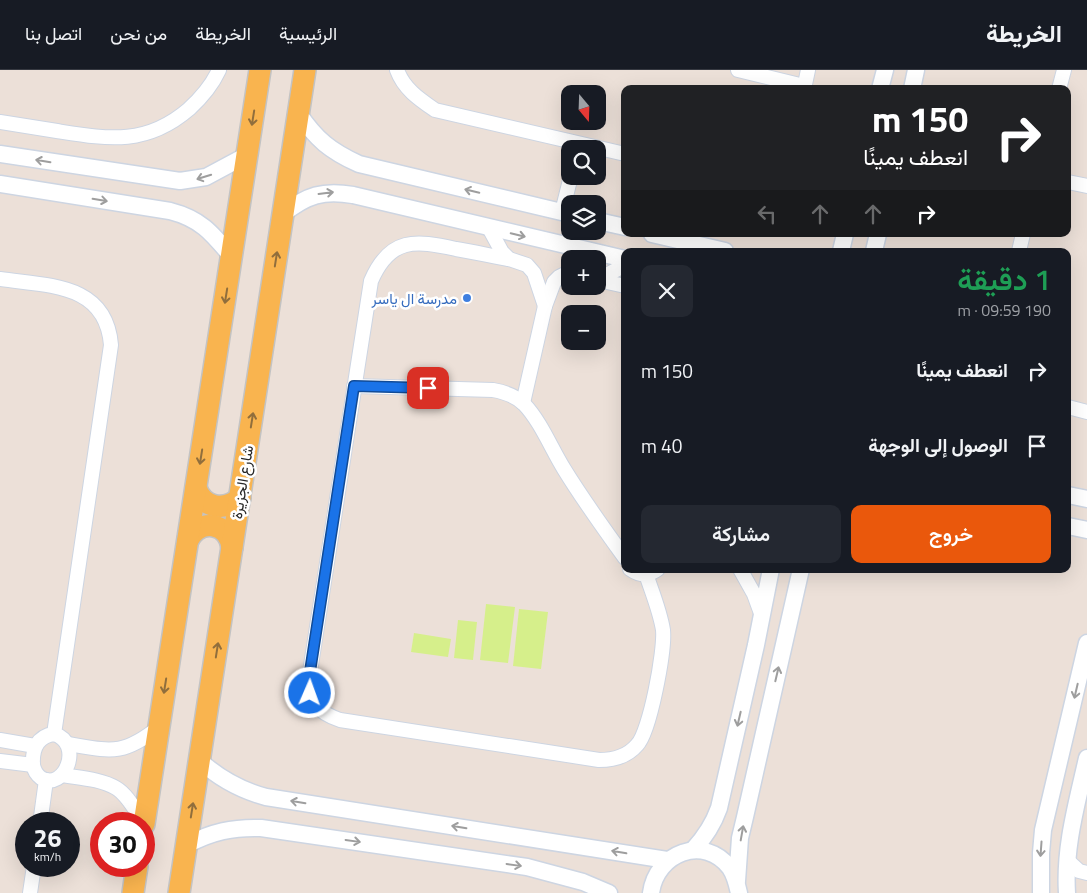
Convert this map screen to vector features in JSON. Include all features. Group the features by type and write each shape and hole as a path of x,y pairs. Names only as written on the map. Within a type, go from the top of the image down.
{"main road":[{"path":"146,812 260,70"},
{"name":"شارع الجزيرة","path":"179,893 305,70"},
{"path":"196,488 198,494 206,502 218,507 230,505 240,498"},
{"path":"188,540 191,534 201,527 213,526 224,531 231,541 232,547"},
{"path":"133,893 135,877"}],"street":[{"path":"0,122 102,138 129,137 155,130 179,118 200,100 216,78 219,70"},
{"path":"397,70 400,78 415,97 435,110 561,142"},
{"path":"738,70 796,85"},
{"path":"804,85 808,70"},
{"path":"881,85 885,70"},
{"path":"913,85 916,70"},
{"path":"1060,85 1064,70"},
{"path":"299,114 310,130 324,144 340,156 359,164 561,212"},
{"path":"606,151 621,153"},
{"path":"0,154 180,181 206,177 247,155"},
{"path":"1071,183 1087,186"},
{"path":"0,184 186,215 201,223 214,235 232,257"},
{"path":"283,214 298,202 316,195 334,192 621,258"},
{"path":"606,223 621,226"},
{"path":"489,228 496,244 509,259"},
{"path":"665,237 712,248"},
{"path":"523,403 545,306 546,287 527,265 509,259 433,244 417,243 404,245 389,253 378,265 371,281 354,386 309,678 310,693 316,706 327,715 340,720 599,760 613,760 626,754 638,745 645,733 662,658 664,643 652,573"},
{"path":"606,275 621,267"},
{"path":"546,287 561,276"},
{"path":"0,279 70,290 82,294 100,311 110,334 110,351 54,734"},
{"path":"606,281 621,285"},
{"path":"354,386 493,390 509,394 523,403 532,414 570,478 621,553"},
{"path":"1071,408 1087,412"},
{"path":"1071,496 1087,500"},
{"path":"1077,528 1087,544"},
{"path":"744,573 762,616"},
{"path":"693,850 709,831 719,808 770,573"},
{"path":"738,887 740,838 800,573"},
{"path":"1041,893 1040,852 1043,830 1087,643"},
{"path":"68,744 66,769 62,775 57,779 46,780 37,774 33,765 35,746 42,737 54,734 60,736 68,744 101,750 120,749 142,740 159,727"},
{"path":"0,740 35,746"},
{"path":"1067,893 1069,837 1087,758"},
{"path":"0,760 33,765"},
{"path":"200,760 230,784 247,792 266,797 667,860"},
{"path":"62,775 96,781 117,788 136,812"},
{"path":"42,812 46,780"},
{"path":"187,845 204,836 222,830 241,827 261,828 527,867 583,882 608,893"},
{"path":"651,893 652,882 658,870 667,860 679,853 693,850 707,852 720,858 730,868 738,887"},
{"path":"1067,860 1079,871 1087,873"},
{"path":"30,893 32,877"}],"green space":[{"path":"486,604 515,607 508,663 480,660"},
{"path":"519,609 548,612 541,669 513,666"},
{"path":"458,620 477,622 473,660 454,658"},
{"path":"414,633 451,639 448,657 411,652"}],"place":[{"name":"مدرسة ال ياسر","path":"467,298"}],"route":[{"path":"310,693 309,678 354,386 428,388"}]}
